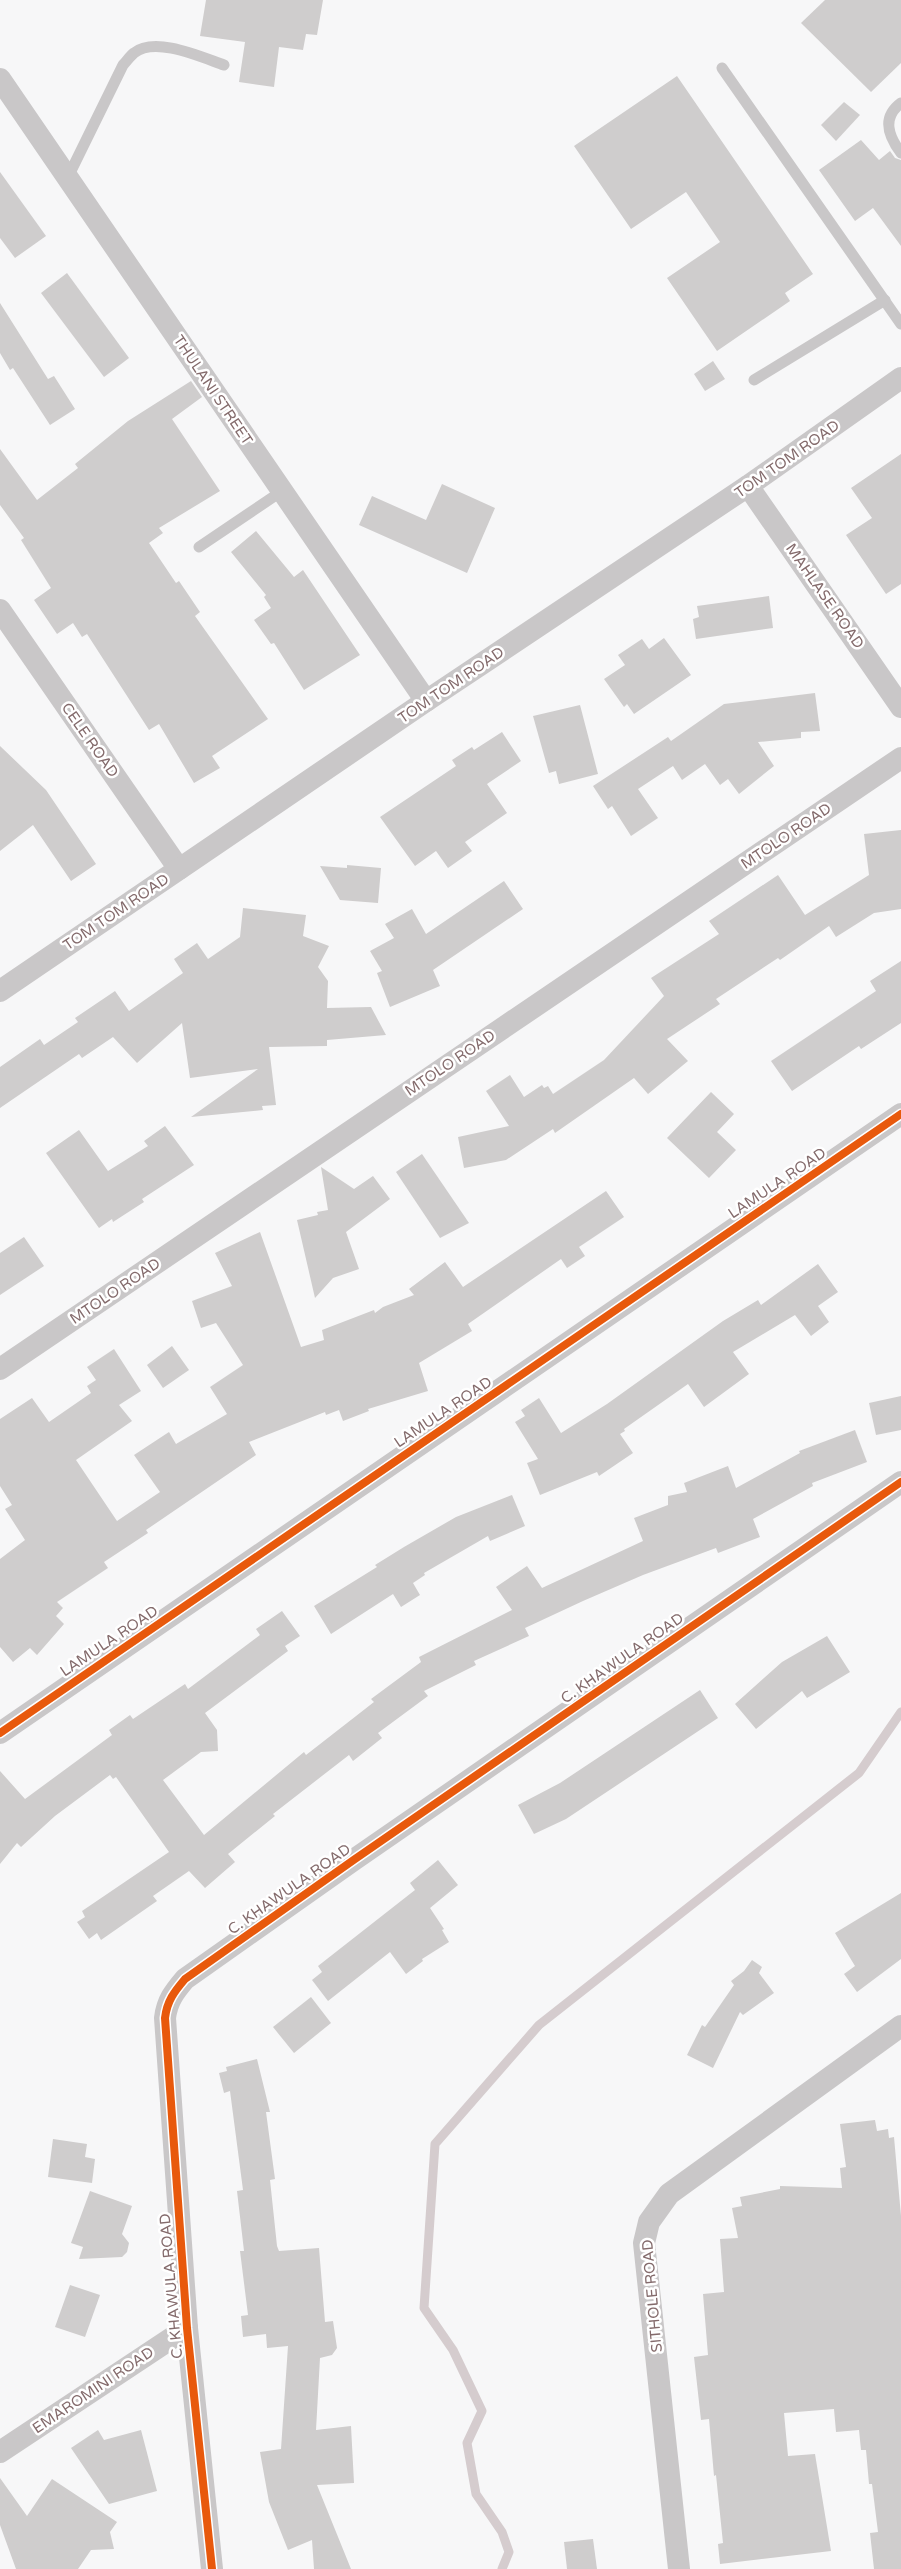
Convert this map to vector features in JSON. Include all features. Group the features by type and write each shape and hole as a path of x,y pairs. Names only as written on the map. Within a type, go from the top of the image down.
{"street":[{"name":"THULANI STREET","path":"0,79 426,701"},
{"name":"TOM TOM ROAD","path":"0,991 426,701 748,486 901,378"},
{"name":"MAHLASE ROAD","path":"748,486 901,707"},
{"name":"CELE ROAD","path":"0,610 179,869"},
{"name":"MTOLO ROAD","path":"0,1369 901,758"},
{"name":"LAMULA ROAD","path":"0,1733 901,1114"},
{"name":"C. KHAWULA ROAD","path":"212,2569 187,2328 164,2018 166,2006 172,1993 185,1979 354,1859 901,1482"},
{"name":"SITHOLE ROAD","path":"679,2569 644,2242 649,2222 669,2194 901,2026"},
{"name":"EMAROMINI ROAD","path":"0,2452 187,2328"}],"lane":[{"path":"68,177 123,65 134,52 148,48 165,47 224,65"},
{"path":"722,68 901,324"},
{"path":"901,103 890,115 888,129 892,141 901,153"},
{"path":"754,380 884,300"},
{"path":"199,547 282,491"}],"building":[{"path":"206,0 323,0 317,35 306,34 303,50 279,47 274,87 239,82 245,42 200,36"},
{"path":"825,0 901,0 901,63 871,92 801,23"},
{"path":"677,76 813,274 785,293 790,301 717,351 667,278 720,242 686,192 631,229 574,146"},
{"path":"844,102 860,115 836,141 821,125"},
{"path":"861,140 879,160 890,151 895,158 901,160 901,246 873,208 855,221 819,170"},
{"path":"0,172 46,236 15,258 0,238"},
{"path":"67,273 129,358 104,377 41,293"},
{"path":"0,303 48,379 54,376 75,409 50,425 13,368 10,370 0,353"},
{"path":"713,361 725,379 705,391 694,374"},
{"path":"191,381 202,397 172,419 220,491 159,528 163,533 149,543 176,583 179,581 200,612 195,616 268,719 212,756 220,768 194,783 159,724 149,730 87,634 82,637 73,623 57,634 34,600 51,588 21,540 24,538 0,505 0,449 37,500 78,468 75,464 128,421"},
{"path":"901,454 901,584 886,594 846,535 872,518 851,488"},
{"path":"442,484 495,508 467,573 359,525 372,496 426,520"},
{"path":"256,531 294,577 303,570 360,655 304,690 274,643 271,644 254,620 271,608 264,597 266,595 231,552"},
{"path":"769,596 773,628 696,639 693,619 699,617 697,606"},
{"path":"664,638 691,675 634,714 627,704 624,707 604,679 625,665 618,655 642,639 649,649"},
{"path":"815,693 820,731 801,732 801,738 758,742 774,766 739,794 728,779 720,785 705,764 682,780 673,766 638,789 658,818 631,836 612,806 608,809 593,786 668,737 671,741 724,704"},
{"path":"580,705 598,774 559,784 556,771 549,773 533,716"},
{"path":"502,732 521,761 487,784 507,813 465,842 472,851 448,868 436,851 415,866 380,817 456,766 452,760 472,747 474,750"},
{"path":"0,746 46,790 96,864 71,881 33,825 0,851"},
{"path":"901,830 901,909 874,913 836,937 829,926 780,960 778,958 716,999 720,1004 667,1039 688,1061 648,1094 634,1078 555,1133 553,1129 506,1160 464,1168 458,1137 509,1126 486,1091 510,1075 524,1097 542,1085 544,1088 548,1086 553,1094 604,1060 664,996 651,978 719,934 709,921 778,875 805,915 869,875 864,834"},
{"path":"347,865 381,868 378,903 340,900 320,866 347,868"},
{"path":"504,881 523,909 433,970 440,986 390,1007 377,973 382,971 370,951 394,938 385,924 412,909 426,934"},
{"path":"243,908 306,915 303,936 329,946 318,967 328,981 327,1008 371,1007 386,1035 327,1040 327,1046 269,1047 276,1105 262,1106 263,1110 191,1117 258,1069 190,1078 182,1023 137,1063 113,1037 82,1058 79,1054 0,1108 0,1067 40,1039 44,1045 78,1022 75,1018 115,991 129,1011 183,973 174,959 197,943 208,959 240,937"},
{"path":"901,961 901,1023 861,1049 859,1046 792,1091 771,1061 876,991 870,981"},
{"path":"711,1092 734,1114 717,1132 736,1150 709,1178 667,1138"},
{"path":"165,1126 194,1165 142,1199 144,1202 113,1222 112,1219 99,1228 46,1153 79,1130 108,1171 148,1146 144,1141"},
{"path":"422,1154 469,1223 440,1238 396,1172"},
{"path":"321,1167 354,1189 373,1176 390,1199 346,1232 359,1269 333,1278 315,1298 297,1220 318,1215 317,1212 328,1210"},
{"path":"606,1191 624,1217 579,1247 585,1256 567,1268 561,1259 468,1324 472,1331 419,1363 428,1391 368,1409 369,1411 343,1421 339,1410 326,1415 325,1412 249,1442 256,1455 146,1530 148,1533 104,1562 108,1568 57,1602 63,1608 56,1616 64,1624 37,1655 30,1648 13,1662 0,1647 0,1559 25,1540 5,1509 12,1505 0,1486 0,1419 32,1398 49,1422 91,1393 87,1386 96,1380 87,1367 114,1349 141,1391 119,1405 132,1421 76,1460 117,1521 160,1492 134,1455 169,1432 176,1444 227,1414 210,1387 243,1365 216,1323 201,1328 192,1301 232,1286 215,1253 260,1232 301,1347 324,1340 322,1330 374,1310 375,1313 383,1307 414,1295 409,1289 445,1262 463,1287"},
{"path":"24,1237 44,1266 0,1295 0,1253"},
{"path":"818,1264 838,1292 818,1306 829,1322 811,1336 795,1315 733,1352 749,1374 704,1407 688,1384 624,1429 625,1431 620,1434 633,1453 599,1476 597,1472 540,1495 527,1463 538,1459 515,1422 525,1416 521,1410 539,1398 561,1433 607,1404 723,1321 758,1300 761,1305"},
{"path":"172,1346 189,1370 163,1388 147,1365"},
{"path":"901,1396 901,1430 876,1435 869,1403"},
{"path":"855,1430 867,1462 812,1483 813,1486 753,1519 760,1537 718,1553 716,1548 643,1575 583,1601 525,1628 529,1636 474,1661 476,1665 424,1691 428,1696 378,1733 382,1738 353,1761 349,1755 273,1814 275,1816 228,1854 235,1862 205,1888 189,1871 153,1896 157,1901 101,1940 97,1933 89,1939 77,1922 85,1917 82,1911 169,1852 116,1777 113,1779 110,1775 55,1816 21,1847 17,1843 0,1864 0,1771 25,1799 112,1735 109,1730 130,1715 133,1719 185,1684 188,1689 260,1635 256,1629 282,1611 300,1636 285,1646 288,1651 205,1713 217,1730 218,1751 201,1752 163,1780 204,1835 304,1752 306,1755 374,1702 371,1699 421,1662 419,1657 512,1610 496,1587 527,1566 542,1588 643,1541 634,1518 668,1505 668,1496 687,1492 684,1483 728,1466 736,1488 800,1453 799,1451"},
{"path":"512,1495 525,1526 490,1541 488,1536 424,1573 425,1575 413,1583 420,1595 401,1607 393,1594 331,1634 314,1606 377,1567 375,1565 456,1517"},
{"path":"827,1636 850,1672 807,1698 802,1691 756,1729 735,1704 782,1662"},
{"path":"700,1690 718,1718 566,1819 534,1834 518,1805 560,1783"},
{"path":"438,1860 458,1885 430,1908 444,1929 442,1930 449,1942 422,1959 423,1961 406,1974 390,1952 328,2001 312,1980 322,1972 318,1966 415,1890 410,1883"},
{"path":"901,1893 901,1959 857,1992 844,1974 855,1966 835,1933"},
{"path":"752,1960 762,1967 759,1973 774,1993 743,2015 740,2012 713,2068 687,2055 702,2025 705,2027 734,1985 731,1981 744,1971"},
{"path":"311,1997 331,2023 294,2053 273,2027"},
{"path":"257,2059 270,2112 266,2112 275,2179 270,2180 277,2246 279,2251 319,2248 325,2322 333,2321 337,2348 332,2355 320,2358 316,2430 351,2426 354,2483 317,2485 351,2569 314,2569 312,2540 288,2550 269,2502 260,2452 281,2449 288,2346 267,2348 266,2334 243,2337 241,2316 248,2315 240,2251 244,2251 237,2191 243,2190 230,2091 224,2093 219,2073 227,2071 226,2067"},
{"path":"875,2120 877,2131 888,2129 889,2138 894,2137 901,2216 901,2569 874,2569 870,2533 878,2532 872,2484 869,2484 866,2450 861,2450 859,2430 836,2432 834,2409 784,2413 788,2456 815,2454 831,2551 720,2564 718,2544 723,2543 709,2419 701,2420 694,2357 708,2355 703,2294 724,2292 720,2239 738,2238 732,2208 742,2206 740,2197 780,2189 780,2186 842,2188 840,2168 846,2167 840,2124"},
{"path":"53,2139 87,2144 85,2157 95,2159 92,2183 48,2177"},
{"path":"90,2191 132,2206 122,2234 129,2243 127,2252 122,2257 79,2259 83,2247 71,2243"},
{"path":"70,2285 100,2295 85,2337 55,2327"},
{"path":"98,2430 104,2440 141,2430 157,2491 109,2504 71,2448"},
{"path":"0,2478 27,2516 52,2479 117,2522 110,2532 114,2549 91,2550 78,2569 16,2569 0,2525"},
{"path":"593,2539 597,2569 567,2569 564,2542"}],"waterway":[{"path":"502,2569 509,2552 502,2532 476,2494 467,2443 482,2411 453,2350 424,2308 435,2144 539,2025 859,1773 901,1712"}],"cycle path":[{"path":"0,1733 901,1114"},
{"path":"212,2569 187,2328 165,2018 167,2007 174,1993 185,1979 355,1859 901,1482"}]}
